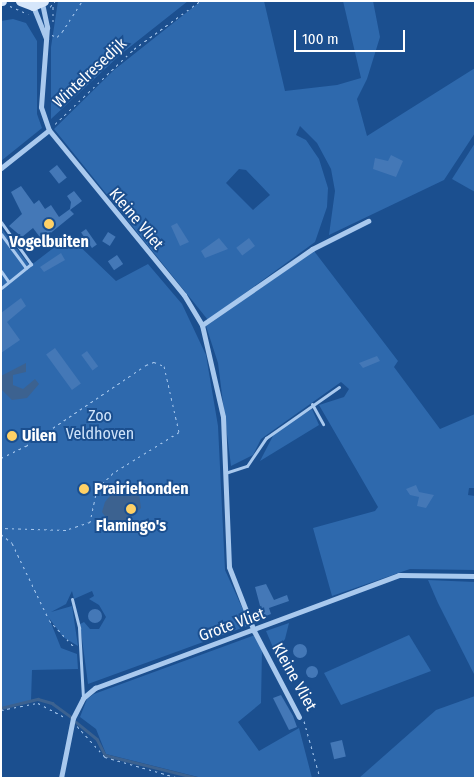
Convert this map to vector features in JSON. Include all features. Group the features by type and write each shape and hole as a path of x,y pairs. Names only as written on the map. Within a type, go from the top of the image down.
{"main road":[{"path":"20,1 39,3"}],"street":[{"path":"39,3 47,42 41,107 49,130"},
{"path":"39,3 47,42"},
{"name":"Wintelresedijk","path":"1,168 49,130"},
{"name":"Kleine Vliet","path":"49,130 184,295 202,325 216,375 225,473 229,566 254,631 299,717"},
{"path":"202,325 312,249 368,221"},
{"name":"Grote Vliet","path":"83,698 95,688 254,631 399,575 475,576"},
{"path":"61,778 72,723 83,698"}],"lane":[{"path":"1,222 31,264 1,288"},
{"path":"1,234 26,268"},
{"path":"1,271 8,281"},
{"path":"225,473 247,466 266,438 312,404 339,387"},
{"path":"312,404 323,424"},
{"path":"72,599 79,628 83,698"}],"path":[{"path":"6,1 27,14"},
{"path":"50,32 57,37 82,1"},
{"name":"Wintelresedijk","path":"49,130 134,49 200,1"},
{"path":"1,458 26,446 146,365 154,362 164,366 179,432 114,473 96,489 90,522 66,530 1,528"},
{"path":"1,534 12,543 59,635 79,650"},
{"path":"1,710 38,703 72,723 93,739 105,757 179,778"},
{"name":"Kleine Vliet","path":"299,717 306,724 320,778"}],"green space":[{"path":"58,1 188,1 121,54 51,119 51,47"},
{"path":"201,1 264,1 285,91 337,85 361,78 343,1 373,1 380,37 367,79 357,99 367,136 475,68 475,133 444,180 329,235 335,191 331,169 317,143 300,126 296,135 306,140 319,159 328,188 327,207 315,242 208,320 54,129 114,70","holes":["239,169 246,170 270,195 253,210 226,183"]},
{"path":"13,19 26,23 37,41 37,114 42,128 1,161 1,21"},
{"path":"475,143 475,192 452,179"},
{"name":"Zoo Veldhoven","path":"1,228 30,266 69,236 116,281 148,264 182,304 206,355 218,426 225,570 250,625 88,684 80,624 84,622 90,629 99,629 106,617 99,605 89,599 94,596 92,591 74,599 72,591 66,604 51,612 72,606 78,646 63,637 49,618 61,648 77,654 78,669 32,670 31,701 1,709"},
{"path":"314,251 398,361 394,367 440,429 475,414 475,488 469,488 468,495 475,496 475,570 410,569 332,596 313,528 375,511 378,507 319,405 344,397 349,389 341,382 261,439 253,455 231,466 218,363 206,326"},
{"path":"312,409 319,425 260,461 275,432"},
{"path":"428,580 475,582 475,676 438,603"},
{"path":"289,623 285,639 275,652 266,631"},
{"path":"255,635 262,650 261,703 238,722 259,751 299,728 312,778 202,778 106,754 96,729 80,717 87,699 94,694"},
{"path":"409,635 431,671 341,705 324,673"},
{"path":"475,696 475,778 359,778 436,710"}],"shaded area":[{"path":"26,363 26,372 13,375 13,385 23,389 35,379 39,384 27,398 12,400 1,389 1,376"},
{"path":"129,485 139,494 141,508 121,527 109,522 102,512 105,502 114,491"}],"building":[{"path":"391,155 403,161 396,177 373,169 375,158 388,161"},
{"path":"57,165 67,178 59,184 49,171"},
{"path":"21,186 34,204 39,200 45,209 51,205 59,217 70,209 71,202 67,196 74,191 82,201 70,210 74,214 42,240 33,228 22,237 9,226 22,214 11,192"},
{"path":"177,223 189,242 180,246 171,226"},
{"path":"86,229 97,245 92,248 81,232"},
{"path":"108,232 116,237 110,246 102,241"},
{"path":"219,238 228,249 205,258 201,251"},
{"path":"249,238 255,246 242,256 236,248"},
{"path":"61,253 65,260 44,272 40,267"},
{"path":"117,255 123,264 114,270 108,261"},
{"path":"21,298 26,306 7,322 20,340 1,353 1,313"},
{"path":"55,348 81,384 72,390 46,354"},
{"path":"87,351 98,366 93,370 81,355"},
{"path":"377,356 380,361 363,368 359,363"},
{"path":"416,485 419,492 434,495 426,508 417,506 419,497 410,495 406,489"},
{"path":"266,584 274,600 287,595 289,601 269,608 271,614 263,617 255,587"},
{"path":"92,609 98,609 102,616 98,623 92,623 88,619 88,613"},
{"path":"297,644 303,644 307,651 303,658 297,658 293,654 293,648"},
{"path":"310,666 314,666 318,672 314,678 310,678 306,674 306,670"},
{"path":"281,695 297,727 289,730 273,698"},
{"path":"342,740 346,757 334,759 330,743"}],"waterway":[{"path":"1,708 38,699 52,703 71,717"},
{"path":"76,722 97,739 105,755 197,778"}],"place":[{"name":"Vogelbuiten","path":"49,224"},
{"name":"Uilen","path":"12,436"},
{"name":"Prairiehonden","path":"84,489"},
{"name":"Flamingo's","path":"131,509"}]}
